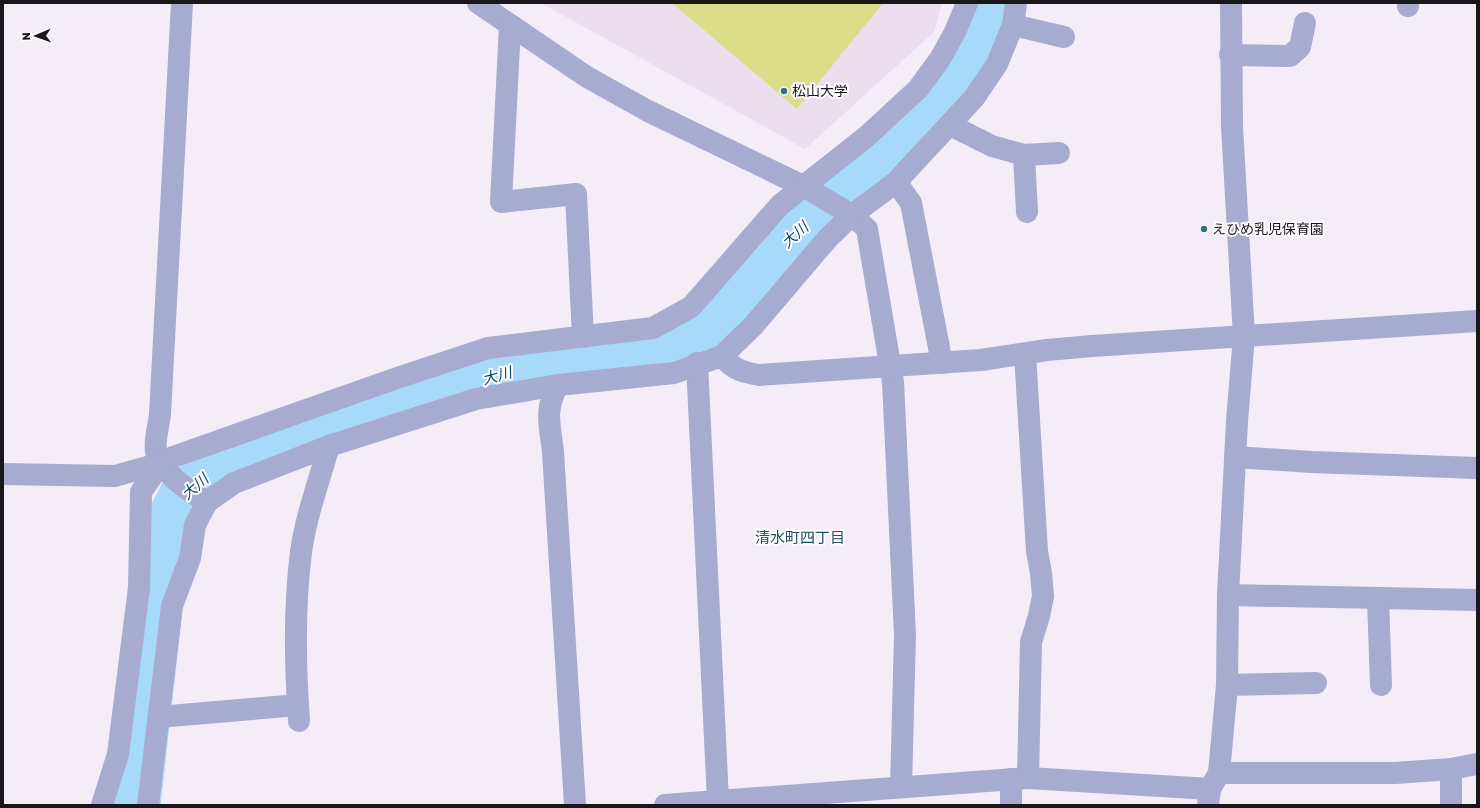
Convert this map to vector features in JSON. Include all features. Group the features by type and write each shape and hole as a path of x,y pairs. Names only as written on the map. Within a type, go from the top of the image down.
{"street":[{"path":"182,3 160,414 156,450 167,470 203,500"},
{"path":"478,3 510,26 587,76 648,111 806,188 847,212 867,228 893,382 905,635 901,787"},
{"path":"102,805 118,754 139,588 141,492 167,470 173,457 397,378 488,348 653,328 691,307 780,205 806,188 866,137 918,89 940,59 955,32 967,3"},
{"path":"148,805 172,606 190,558 195,525 203,500 234,483 329,446 476,399 558,385 674,373 697,363 722,356 753,326 847,212 896,182 974,98 997,64 1012,24 1016,3"},
{"path":"1212,789 1227,685 1228,594 1235,457 1244,336 1232,126 1230,56 1231,3"},
{"path":"1230,56 1290,56 1300,47 1305,23"},
{"path":"1012,24 1064,37"},
{"path":"510,26 500,202 576,194 583,337"},
{"path":"950,125 992,146 1024,155 1059,153"},
{"path":"1024,155 1027,212"},
{"path":"896,182 911,203 928,298 942,363"},
{"path":"722,356 731,366 743,372 759,375 890,368 1092,346 1477,321"},
{"path":"1011,805 1019,778 1031,642 1043,596 1041,573 1036,552 1025,354"},
{"path":"697,363 718,801"},
{"path":"558,385 551,397 548,408 553,452 575,805"},
{"path":"158,716 298,713 296,601 301,551 312,503 329,446"},
{"path":"1235,457 1312,462 1477,468"},
{"path":"3,474 115,476 167,470"},
{"path":"1228,594 1378,599 1477,600"},
{"path":"1378,599 1381,685"},
{"path":"1227,685 1316,683"},
{"path":"665,805 696,804 718,801 831,799 901,787 1019,778 1212,789 1451,769 1477,764"},
{"path":"1451,769 1451,805"}],"shaded area":[{"name":"松山大学","path":"541,3 942,3 934,32 805,149"}],"green space":[{"path":"672,3 883,3 797,109"}],"waterway":[{"name":"大川","path":"137,805 166,546 171,517 183,494 208,474 489,377 538,365 667,353 711,324 761,265 871,167 953,77 988,3"}],"place":[{"name":"松山大学","path":"784,91"},
{"name":"えひめ乳児保育園","path":"1204,229"}],"district":[{"name":"清水町四丁目","path":"800,538"}]}
